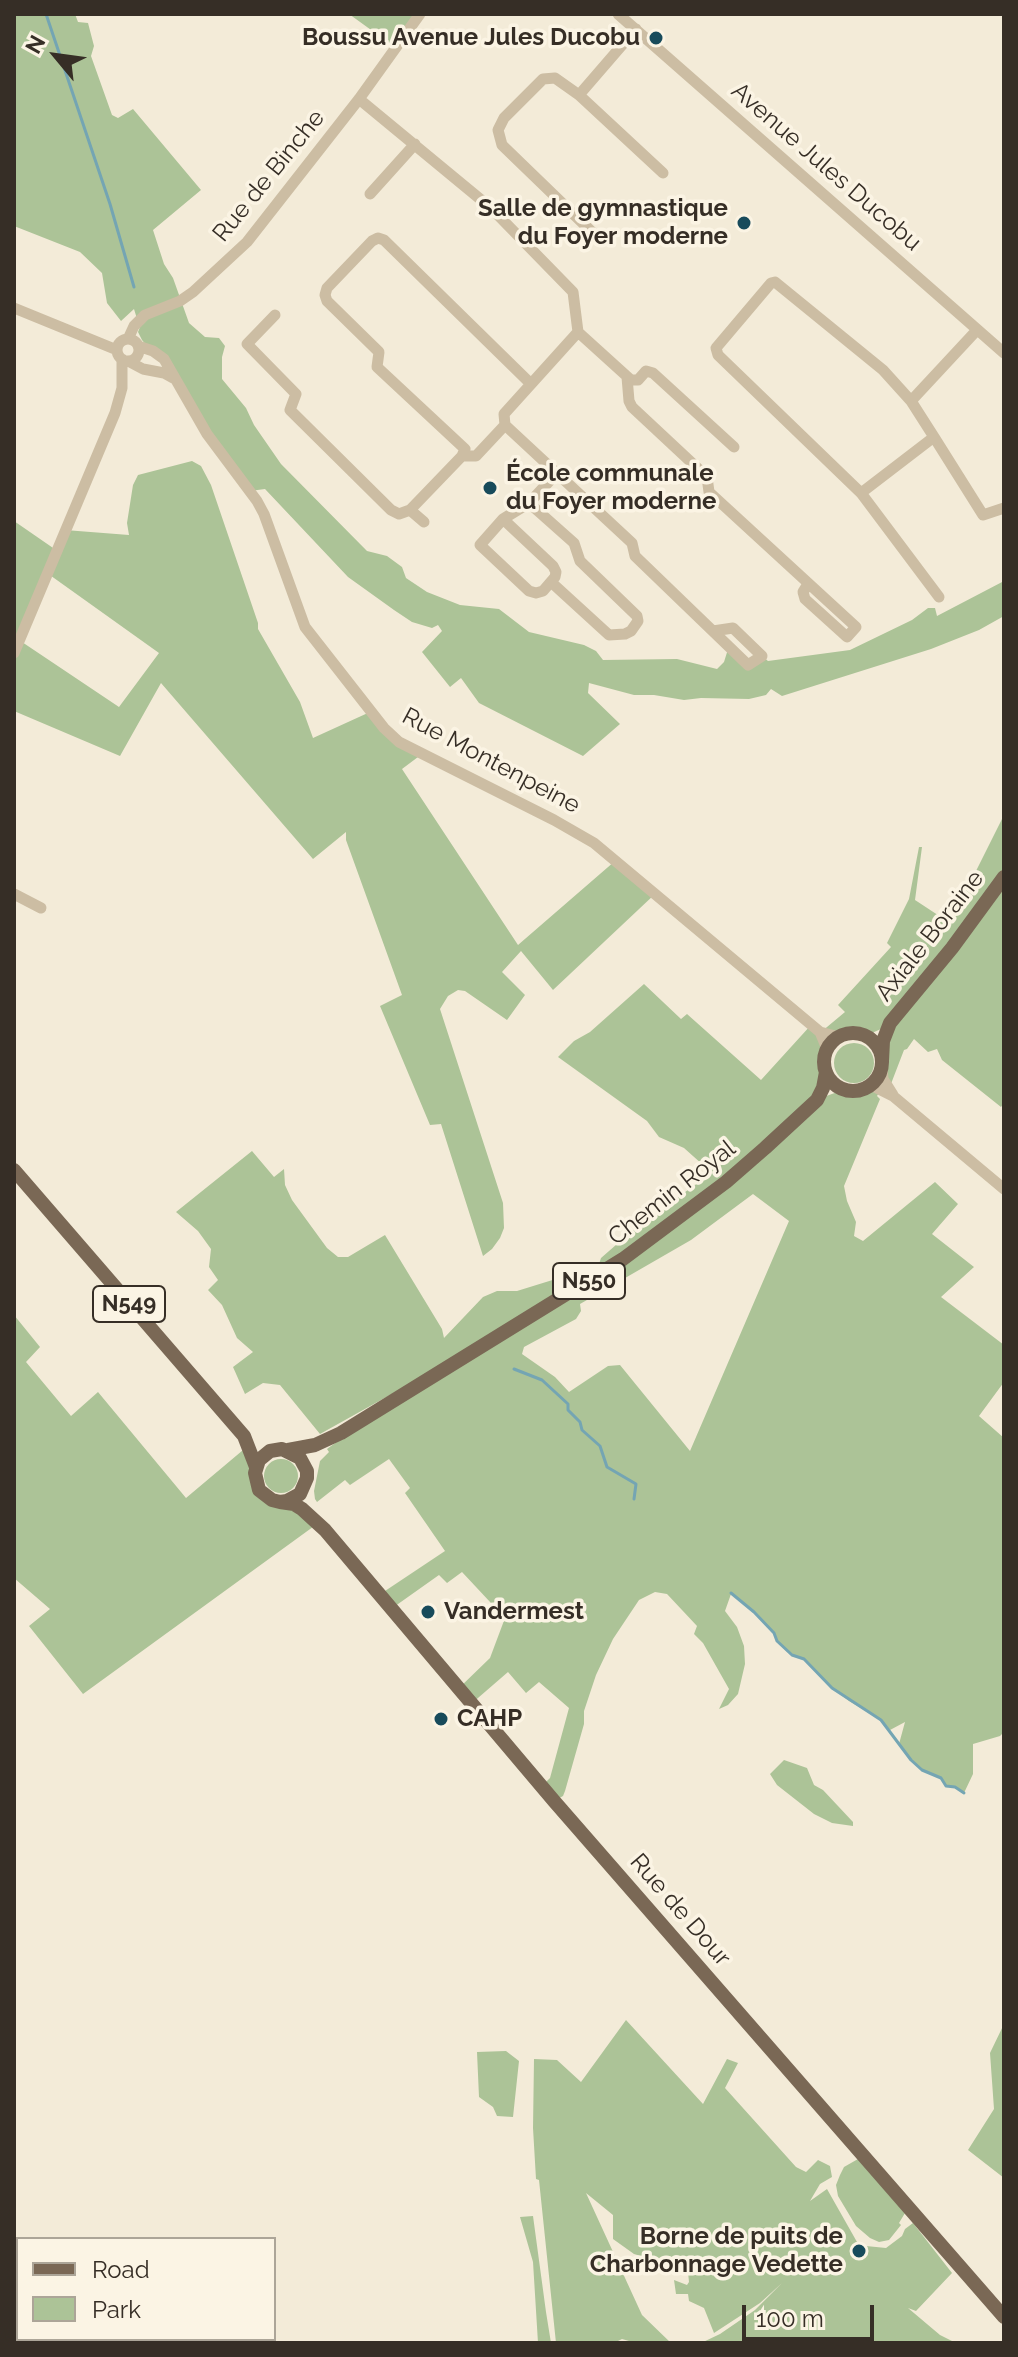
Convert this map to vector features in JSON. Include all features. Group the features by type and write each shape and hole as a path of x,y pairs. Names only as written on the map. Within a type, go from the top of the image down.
{"main road":[{"name":"Axiale Boraine","path":"882,1064 883,1041 890,1023 952,948 1004,877"},
{"name":"Axiale Boraine","path":"865,1036 890,1023"},
{"path":"817,1100 823,1088 827,1049 839,1037 847,1034 865,1036 877,1046 882,1064 871,1085 857,1091 843,1090 826,1072"},
{"name":"Chemin Royal","path":"282,1450 315,1445 341,1433 623,1259 726,1182 817,1100 843,1090"},
{"name":"N549","path":"14,1170 244,1436 256,1467"},
{"name":"Chemin Royal","path":"306,1483 315,1457 341,1433"},
{"path":"244,1436 300,1458 307,1471 306,1483 325,1530"},
{"path":"282,1450 264,1455 256,1467 255,1482 259,1490 264,1496 294,1504 325,1530"},
{"path":"280,1502 294,1498 306,1483"},
{"name":"Rue de Dour","path":"325,1530 554,1801 1004,2317"}],"street":[{"name":"Rue de Binche","path":"133,343 134,326 145,315 180,301 193,292 247,242 359,99 420,14"},
{"name":"Avenue Jules Ducobu","path":"618,14 1004,353"},
{"path":"579,95 636,29"},
{"path":"593,233 512,155 498,137 499,125 504,118 543,79 555,78 579,95 663,173"},
{"path":"359,99 491,208 573,292 578,332 627,377 635,381 646,371 653,373 734,447"},
{"path":"370,194 415,144"},
{"path":"275,315 247,344 296,394 290,410 391,510 399,514 410,510 462,456 465,449 377,367 379,352 327,301 327,288 372,241 378,238 384,240 531,384"},
{"path":"939,597 861,493 718,355 716,348 775,282 883,370 911,401 983,515 1004,508"},
{"path":"14,308 143,369 164,373 174,379"},
{"path":"911,401 977,330"},
{"path":"578,332 504,414 505,425 632,543 635,556 713,631"},
{"path":"14,653 115,413 122,388 119,343 133,343 136,357 122,357"},
{"name":"Rue Montenpeine","path":"133,343 164,359 207,434 261,507 305,627 384,728 410,748 594,843 820,1032 839,1037"},
{"path":"122,388 129,378 143,369"},
{"path":"627,377 632,407 707,477 709,492 856,627 847,637 805,599 803,592 808,584"},
{"path":"462,456 476,456 505,425"},
{"path":"861,493 934,437"},
{"path":"503,519 553,566 556,572 543,591 529,591 480,545 503,519 529,503 557,473"},
{"path":"529,503 574,543 580,561 637,616 638,621 625,634 609,635 551,582"},
{"path":"410,510 424,522"},
{"path":"14,894 41,908"},
{"name":"Rue Montenpeine","path":"820,1032 827,1049"},
{"path":"882,1064 883,1079 893,1096"},
{"path":"871,1085 893,1096 1004,1189"}],"green space":[{"path":"14,14 75,14 78,22 88,23 94,46 91,56 112,115 118,118 133,109 201,190 153,230 189,323 205,337 219,338 225,346 222,379 246,408 281,464 367,551 387,556 402,567 406,578 427,592 460,605 499,609 529,632 584,645 596,651 603,660 677,659 717,669 724,662 729,646 748,665 762,656 768,661 850,650 912,620 928,608 935,608 937,616 1004,581 1004,616 979,630 931,649 782,696 771,689 766,695 749,699 684,700 634,695 589,683 588,693 620,724 583,756 479,703 461,678 450,687 422,652 442,631 438,625 432,628 412,622 394,610 348,577 265,489 250,491 174,379 142,340 138,332 144,317 138,322 134,309 121,321 107,303 102,273 80,252 14,226"},
{"path":"349,14 420,14 396,48"},
{"path":"192,461 201,466 211,485 258,629 300,702 313,738 370,712 422,754 402,769 518,945 615,861 655,894 553,990 521,951 502,972 525,995 507,1020 465,991 458,990 448,996 440,1009 503,1203 504,1228 492,1249 483,1256 441,1124 430,1125 380,1006 402,995 346,840 346,832 313,859 161,683 120,756 14,711 14,521 56,550 65,530 129,535 127,523 133,485 138,475","holes":["47,573 159,653 119,707 19,640"]},
{"path":"1004,815 1004,1103 1001,1107 942,1060 937,1049 928,1052 914,1039 904,1050 889,1089 881,1029 865,1036 847,1034 832,1043 825,1057 826,1072 818,1099 871,1085 881,1089 877,1096 880,1099 844,1186 856,1222 854,1236 863,1241 935,1182 958,1204 932,1234 974,1267 941,1297 1004,1345 1004,1382 979,1416 1004,1438 1004,1732 973,1744 973,1774 964,1793 946,1786 941,1778 922,1770 899,1744 905,1722 890,1730 881,1720 849,1701 804,1659 792,1655 754,1612 731,1594 725,1611 737,1627 744,1646 745,1664 738,1694 728,1705 719,1709 729,1689 703,1643 694,1634 697,1626 667,1594 655,1592 639,1600 613,1639 584,1711 584,1724 565,1791 554,1801 542,1786 550,1778 569,1708 539,1682 526,1693 508,1672 471,1704 458,1689 490,1658 505,1618 462,1572 447,1583 439,1575 391,1609 379,1595 445,1551 405,1493 410,1488 389,1459 350,1485 345,1480 317,1502 315,1499 320,1461 329,1452 327,1449 433,1371 320,1434 280,1385 263,1383 245,1394 233,1367 253,1352 237,1338 222,1305 208,1290 218,1280 209,1267 211,1249 198,1231 176,1212 252,1151 274,1177 284,1169 285,1185 292,1200 327,1248 338,1257 348,1257 385,1235 442,1329 444,1338 483,1297 497,1291 517,1291 559,1278 573,1278 599,1264 601,1258 640,1224 712,1173 684,1148 659,1137 647,1121 558,1057 574,1041 590,1032 644,984 681,1019 687,1014 761,1080 811,1025 821,1032 845,1012 838,1005 891,947 887,943 909,899 919,847 922,847 915,900 950,923","holes":["753,1194 789,1221 690,1451 620,1365 608,1366 569,1392 555,1377 522,1354 524,1347 576,1319 581,1311 580,1304 691,1240"]},
{"path":"854,1043 868,1049 874,1063 868,1077 854,1083 840,1077 834,1063 840,1049"},
{"path":"14,1315 40,1347 26,1362 71,1416 98,1392 186,1498 249,1445 259,1490 294,1504 317,1524 83,1694 29,1626 50,1609 14,1578"},
{"path":"281,1459 293,1464 298,1476 293,1488 281,1493 269,1488 264,1476 269,1464"},
{"path":"784,1760 807,1768 814,1785 823,1790 853,1822 853,1826 832,1823 814,1814 777,1785 770,1774"},
{"path":"626,2020 703,2104 727,2059 738,2063 725,2088 796,2167 806,2172 818,2160 830,2166 832,2177 820,2184 810,2201 827,2189 857,2242 886,2248 913,2223 952,2273 916,2311 908,2308 940,2335 956,2343 701,2343 755,2310 782,2283 760,2303 714,2333 704,2308 689,2301 688,2294 676,2294 674,2280 687,2285 689,2282 691,2267 688,2258 676,2255 661,2262 634,2254 613,2239 613,2215 586,2193 642,2315 671,2343 636,2343 622,2339 614,2343 556,2343 539,2180 536,2179 534,2059 557,2060 581,2082"},
{"path":"1004,2024 1004,2178 968,2150 994,2109 990,2053"},
{"path":"506,2051 519,2061 513,2117 497,2116 493,2107 479,2097 477,2052"},
{"path":"858,2159 905,2213 899,2223 901,2225 889,2240 879,2242 856,2226 838,2196 836,2185 844,2167"},
{"path":"533,2216 551,2343 538,2343 533,2262 520,2217"}],"waterway":[{"path":"46,14 110,204 134,287"},
{"path":"514,1369 542,1380 568,1404 568,1410 580,1422 582,1430 600,1446 607,1467 636,1484 634,1499"},
{"path":"731,1593 754,1612 792,1655 804,1659 832,1688 881,1720 922,1770 941,1778 946,1786 964,1793"}],"place":[{"name":"Boussu Avenue Jules Ducobu","path":"656,38"},
{"name":"Salle de gymnastique du Foyer moderne","path":"744,223"},
{"name":"École communale du Foyer moderne","path":"490,488"},
{"name":"Vandermest","path":"428,1612"},
{"name":"CAHP","path":"441,1719"},
{"name":"Borne de puits de Charbonnage Vedette","path":"859,2251"}]}
